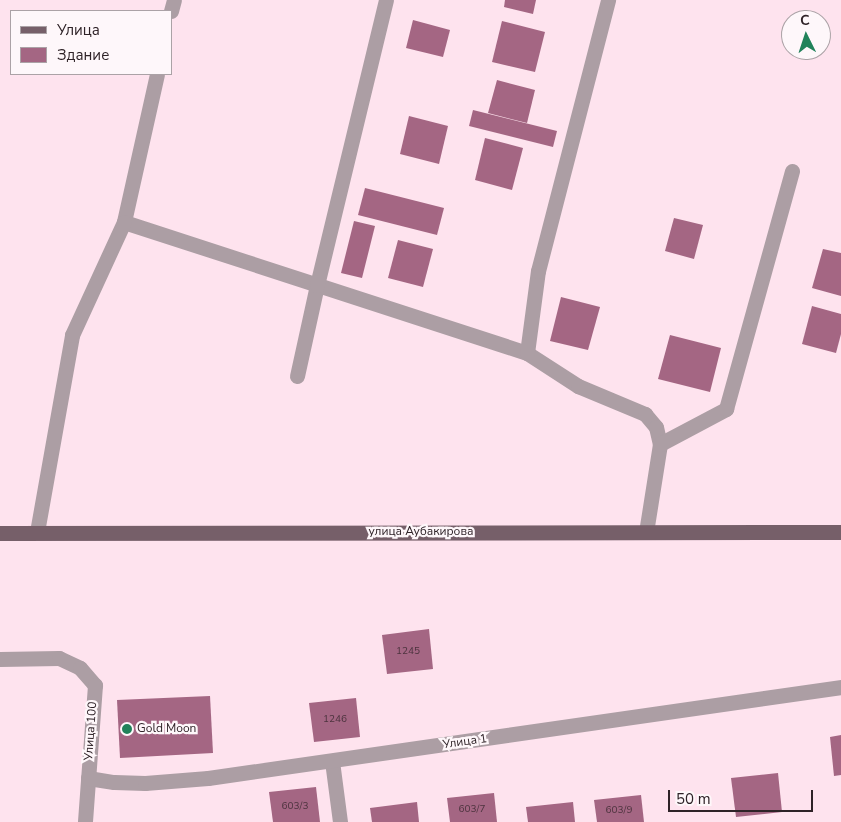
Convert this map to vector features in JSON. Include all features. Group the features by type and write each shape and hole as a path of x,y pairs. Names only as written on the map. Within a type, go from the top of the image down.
{"main road":[{"name":"улица Аубакирова","path":"0,533 841,532"}],"street":[{"path":"297,376 316,284 386,0"},
{"path":"527,353 538,271 608,0"},
{"path":"37,532 72,335 124,222 157,75"},
{"path":"660,444 726,409 792,171"},
{"path":"124,222 527,353 578,386 645,414 656,427 660,444 646,532"},
{"name":"Улица 100","path":"0,659 59,658 80,668 95,685 85,822"},
{"name":"Улица 1","path":"88,778 114,782 144,783 208,778 841,687"},
{"path":"332,761 340,822"}],"building":[{"path":"505,0 536,0 533,14 504,7"},
{"path":"413,20 450,30 443,57 406,48"},
{"path":"502,21 545,32 535,72 492,62"},
{"path":"497,80 535,90 527,123 488,113"},
{"path":"473,110 557,131 553,147 469,126"},
{"path":"409,116 448,126 439,164 400,154"},
{"path":"485,138 523,148 512,190 475,180"},
{"path":"365,188 444,208 437,235 358,215"},
{"path":"674,218 703,225 694,259 665,251"},
{"path":"354,221 375,226 362,278 341,273"},
{"path":"398,240 433,249 423,287 388,278"},
{"path":"823,249 841,253 841,296 812,288"},
{"path":"561,297 600,307 588,350 550,341"},
{"path":"812,306 841,314 841,334 836,353 802,344"},
{"path":"670,335 721,348 710,392 658,379"},
{"path":"429,629 433,669 387,674 382,635"},
{"path":"210,696 213,753 120,758 117,700"},
{"path":"356,698 360,737 314,742 309,703"},
{"path":"841,735 841,775 834,776 830,737"},
{"path":"778,773 782,812 736,817 731,778"},
{"path":"316,787 320,822 273,822 269,792"},
{"path":"494,793 497,822 450,822 447,798"},
{"path":"641,795 644,822 597,822 594,800"},
{"path":"417,802 419,822 372,822 370,808"},
{"path":"573,802 575,822 528,822 526,807"}],"place":[{"name":"Gold Moon","path":"127,729"}]}
